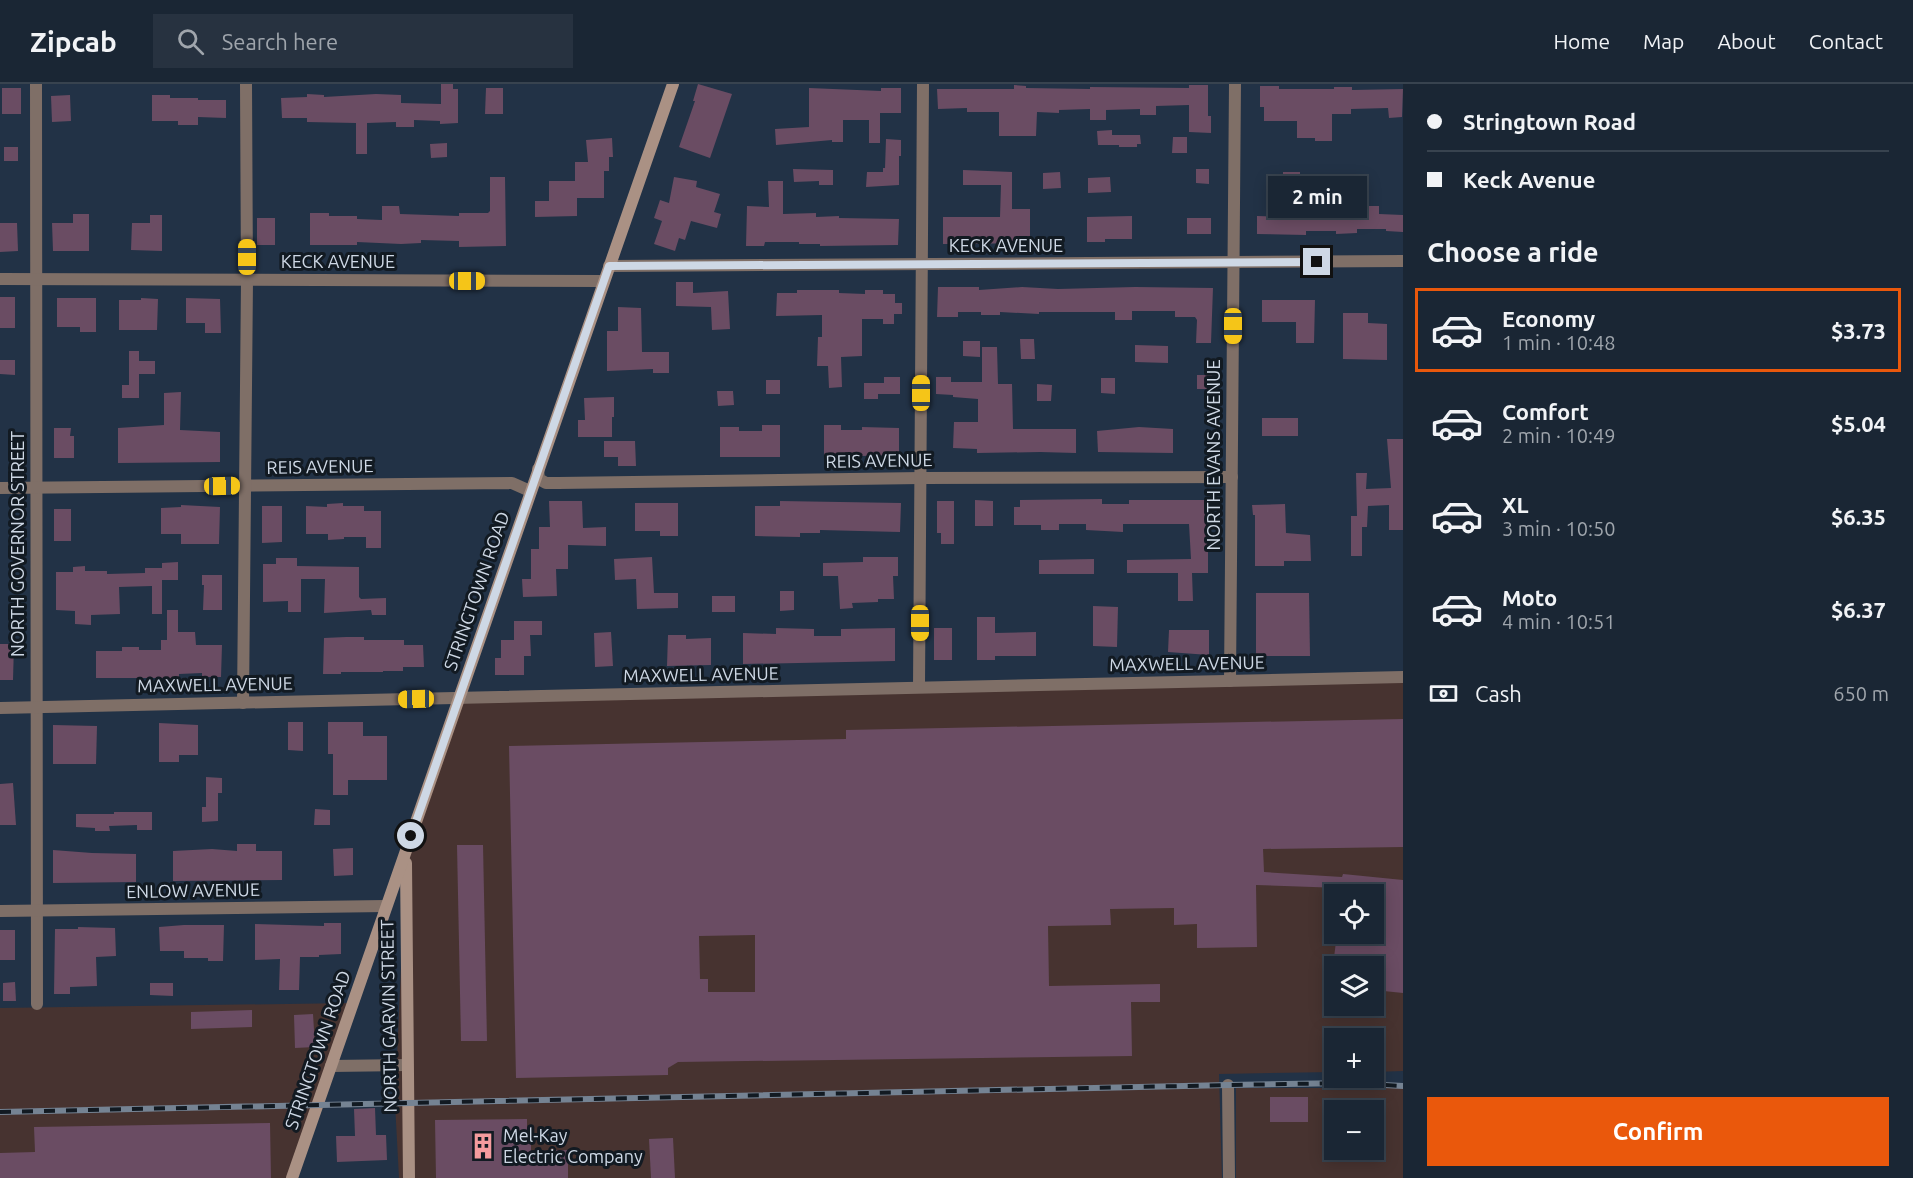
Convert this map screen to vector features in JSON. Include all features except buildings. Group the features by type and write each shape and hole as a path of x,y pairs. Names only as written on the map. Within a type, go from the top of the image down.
{"main road":[{"name":"STRINGTOWN ROAD","path":"292,1178 673,84"},
{"name":"NORTH GARVIN STREET","path":"406,853 409,1178"}],"street":[{"name":"NORTH GOVERNOR STREET","path":"36,84 37,1004"},
{"path":"243,703 247,280 246,84"},
{"path":"919,687 923,84"},
{"name":"NORTH EVANS AVENUE","path":"1230,681 1235,84"},
{"name":"KECK AVENUE","path":"609,266 1403,261"},
{"name":"KECK AVENUE","path":"0,279 604,281"},
{"name":"REIS AVENUE","path":"538,469 539,479 546,483 1232,477"},
{"name":"REIS AVENUE","path":"0,488 512,483 530,491"},
{"name":"MAXWELL AVENUE","path":"0,708 1403,677"},
{"name":"ENLOW AVENUE","path":"0,911 386,906"},
{"path":"331,1066 407,1065"},
{"path":"1228,1085 1229,1178"}],"shaded area":[{"path":"1403,678 1403,1071 1384,1072 1384,1028 1324,1028 1324,1072 1219,1074 1222,1178 399,1178 395,1103 406,853 459,698"},
{"path":"353,1003 292,1178 0,1178 0,1008"},
{"path":"1236,1088 1403,1088 1403,1178 1236,1178"}],"railway":[{"path":"0,1112 1228,1085 1347,1083 1403,1086"}],"place":[{"name":"Mel-Kay Electric Company","path":"483,1146"}],"route":[{"path":"411,836 609,266 1317,262"}]}
